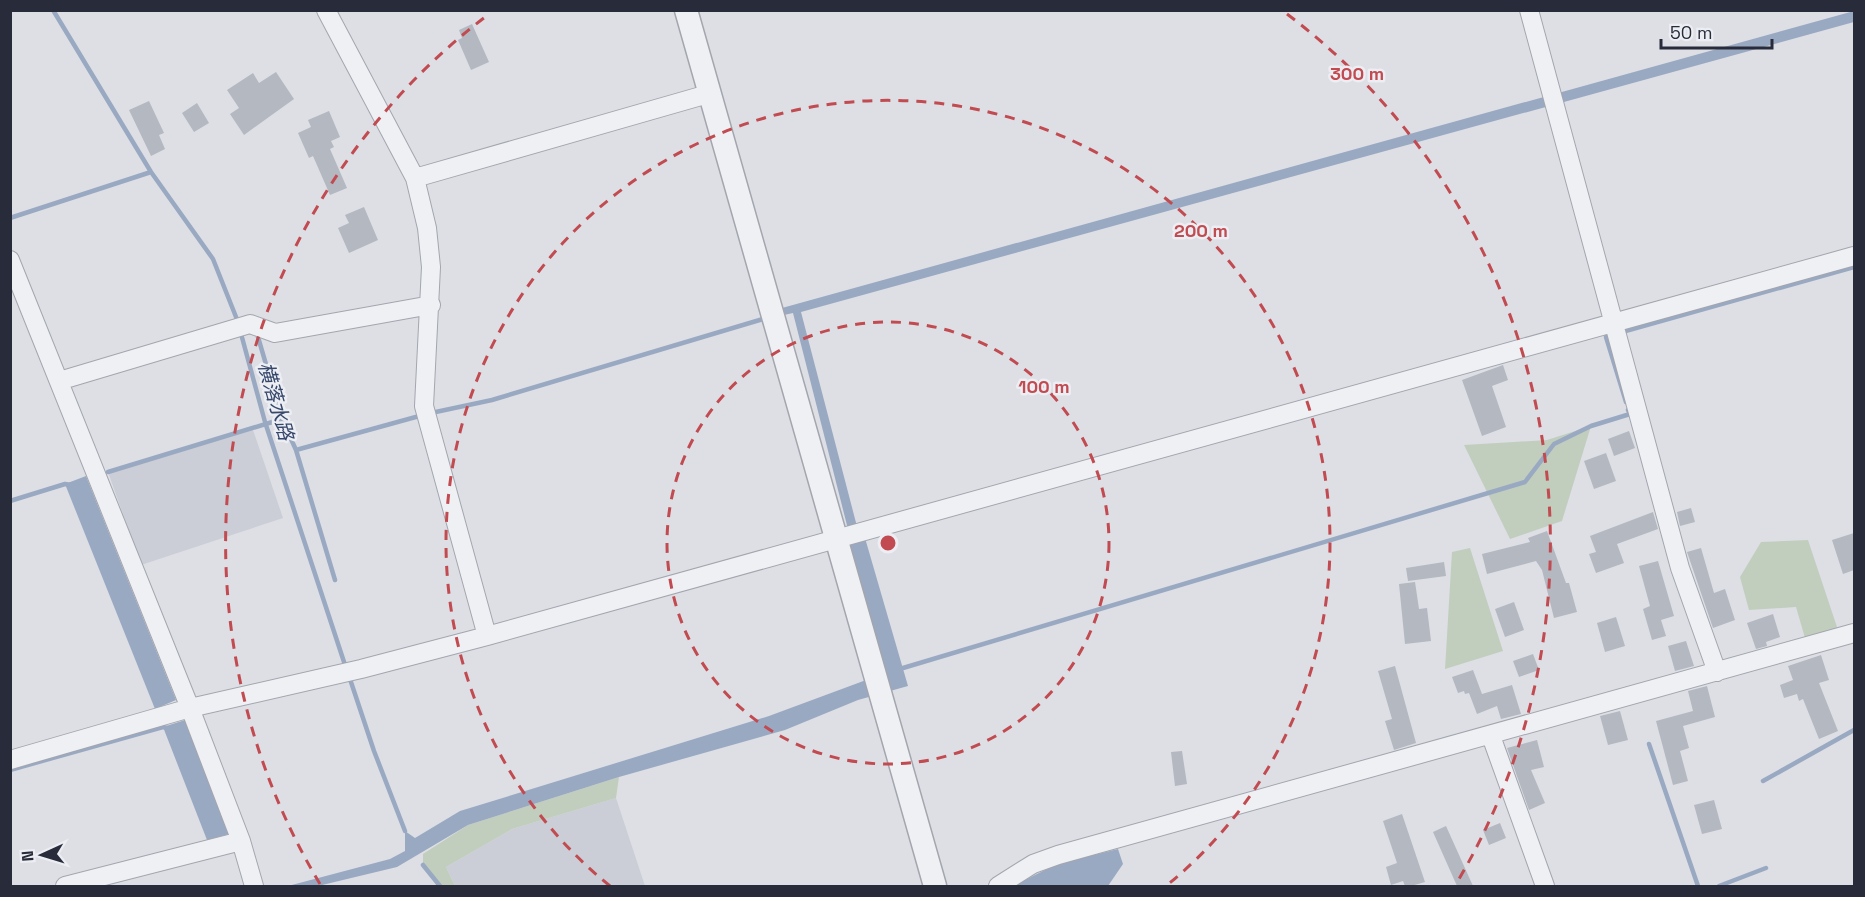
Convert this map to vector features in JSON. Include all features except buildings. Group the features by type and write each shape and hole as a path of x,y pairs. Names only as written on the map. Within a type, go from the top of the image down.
{"street":[{"path":"326,10 415,178 427,228 431,305 426,414 487,636"},
{"path":"686,10 708,94 935,886"},
{"path":"1528,10 1680,568 1717,672"},
{"path":"415,178 708,94"},
{"path":"10,760 190,708 361,669 487,636 867,529 1617,331 1854,256"},
{"path":"10,260 15,284 59,381 190,708 241,841 254,886"},
{"path":"59,381 250,324 275,333 431,305"},
{"path":"998,886 1033,864 1058,855 1854,633"},
{"path":"1491,736 1545,886"},
{"path":"65,886 241,841"}],"shaded area":[{"path":"252,427 283,518 141,565 108,472"},
{"path":"616,798 645,886 455,886 446,867 512,829"}],"green space":[{"path":"1591,426 1562,521 1510,539 1464,445 1547,440"},
{"path":"1808,540 1838,630 1805,638 1796,607 1749,610 1740,577 1761,542"},
{"path":"1470,548 1503,651 1445,669 1452,552"},
{"path":"619,777 616,798 512,829 446,867 455,886 440,886 423,865 423,854 468,825"}],"water":[{"path":"1854,11 1854,22 801,312 860,538 865,538 908,686 858,700 785,730 619,777 468,825 397,867 318,886 288,886 390,859 405,851 405,831 415,838 460,811 769,716 885,673 847,542 851,541 793,313 784,315 782,308"},
{"path":"86,476 176,700 155,709 65,484"},
{"path":"185,720 229,834 207,840 163,727"},
{"path":"1118,849 1123,864 1108,886 1013,886 1057,864"}],"waterway":[{"name":"横落水路","path":"53,10 151,172 213,259 238,322"},
{"path":"10,218 151,172"},
{"path":"1622,332 1854,267"},
{"path":"431,413 492,400 763,319"},
{"name":"横落水路","path":"240,330 265,422 346,668"},
{"path":"1614,335 1606,337 1626,402"},
{"path":"258,337 282,419"},
{"path":"903,668 1525,482 1554,444 1591,426 1630,414 1628,410"},
{"path":"108,472 282,419 296,450 423,415"},
{"path":"296,450 335,580"},
{"path":"10,501 65,484 71,485"},
{"name":"横落水路","path":"349,676 374,751 405,831"},
{"path":"10,770 163,727 167,728"},
{"path":"1763,781 1854,730"},
{"path":"1649,744 1698,886"},
{"name":"横落水路","path":"423,865 440,886"},
{"path":"1719,886 1766,868"}]}
